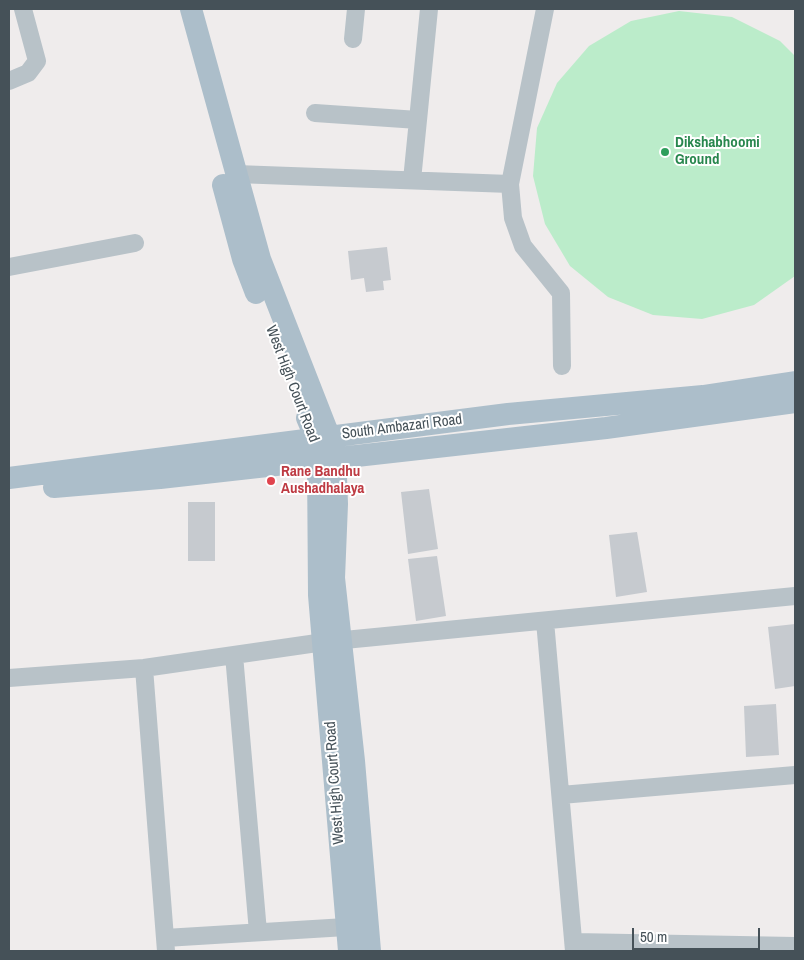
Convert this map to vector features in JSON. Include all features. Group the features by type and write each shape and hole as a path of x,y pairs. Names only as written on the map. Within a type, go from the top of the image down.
{"main road":[{"name":"West High Court Road","path":"177,9 242,259 327,449"},
{"name":"West High Court Road","path":"191,9 260,259 327,449"},
{"name":"South Ambazari Road","path":"9,492 327,449 508,414 703,396 795,382"},
{"name":"South Ambazari Road","path":"9,478 327,449 606,428 795,402"},
{"path":"327,449 337,504 332,641 362,845 370,951"},
{"name":"West High Court Road","path":"332,641 346,927 349,951"}],"street":[{"path":"9,81 28,73 37,61 23,9"},
{"path":"353,39 356,9"},
{"path":"412,180 430,9"},
{"path":"545,9 510,184 513,218 523,246 561,293 562,366"},
{"path":"315,113 418,120"},
{"path":"236,174 510,184"},
{"path":"9,267 135,243"},
{"path":"9,678 144,668 332,641 795,596"},
{"path":"545,621 574,947 795,946"},
{"path":"234,655 258,932"},
{"path":"144,668 166,944 258,932 346,927"},
{"path":"561,795 795,775"}],"green space":[{"name":"Dikshabhoomi Ground","path":"679,11 732,17 780,41 795,56 795,276 754,305 702,319 653,315 608,297 570,266 545,224 533,176 537,128 557,83 589,46 631,21"}],"building":[{"path":"387,247 391,280 383,281 384,290 366,292 364,278 351,280 348,251"},
{"path":"429,489 438,549 408,554 401,492"},
{"path":"188,502 215,502 215,561 188,561"},
{"path":"637,532 647,592 616,597 609,535"},
{"path":"437,556 446,616 416,621 408,559"},
{"path":"795,624 795,686 775,689 768,627"},
{"path":"776,704 779,755 746,757 744,706"}],"place":[{"name":"Dikshabhoomi Ground","path":"665,152"},
{"name":"Rane Bandhu Aushadhalaya","path":"271,481"}]}
